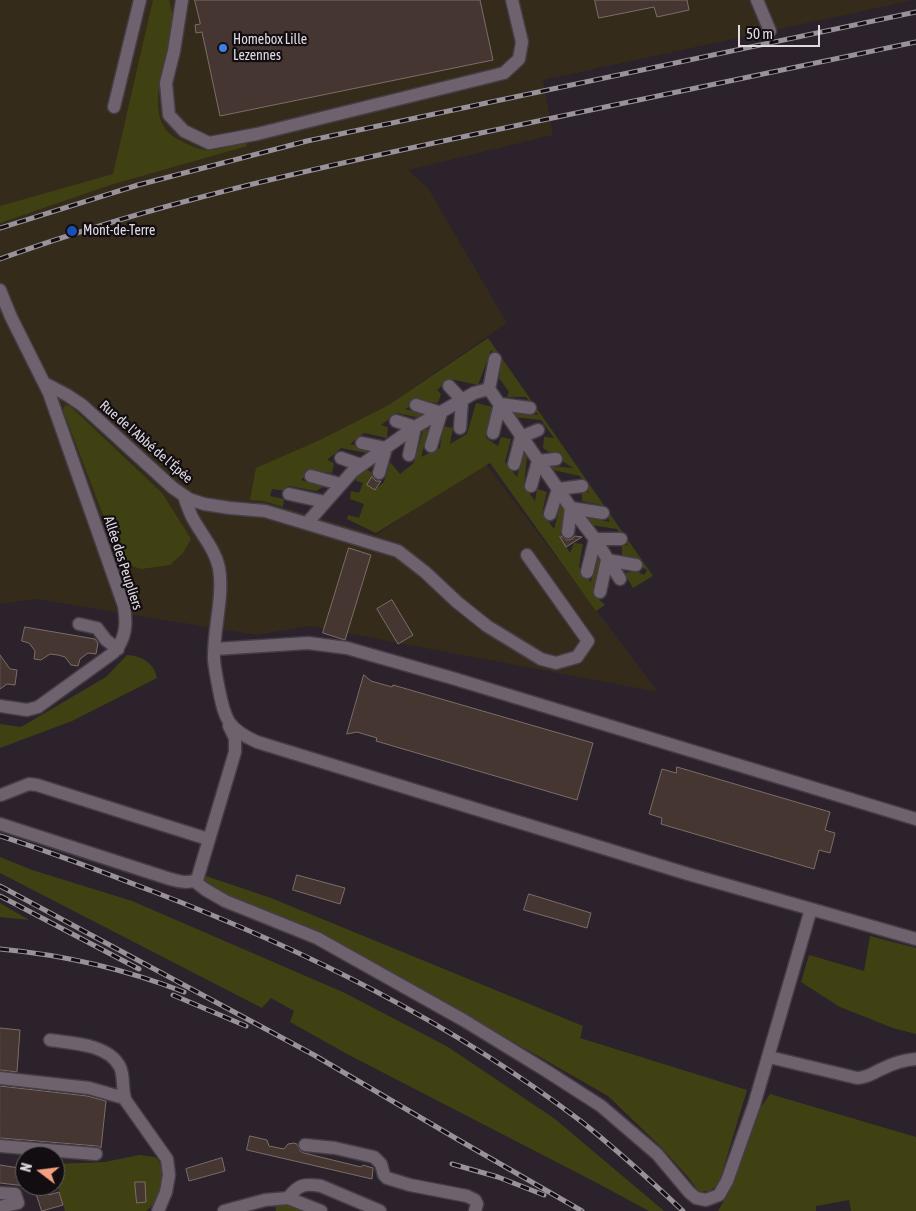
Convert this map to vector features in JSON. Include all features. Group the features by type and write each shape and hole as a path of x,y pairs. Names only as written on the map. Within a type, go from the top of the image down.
{"street":[{"path":"114,106 140,0"},
{"path":"182,0 174,51 166,83 169,115 184,131 209,144 257,134 504,73 519,59 522,42 512,0"},
{"path":"757,0 770,31"},
{"name":"Allée des Peupliers","path":"0,290 11,317 46,384 124,606 125,635 118,649"},
{"path":"495,359 489,388 538,461 595,539 620,579"},
{"name":"Rue de l'Abbé de l'Épée","path":"46,384 67,394 82,405 184,496 212,506 265,511 398,551 426,572 457,602 487,626 541,660 556,663 577,657 588,641 526,555"},
{"path":"449,386 462,400 460,428"},
{"path":"307,523 340,484 361,465 415,427 474,393 489,388"},
{"path":"500,404 530,408"},
{"path":"493,433 500,404"},
{"path":"416,405 441,413"},
{"path":"431,446 441,413"},
{"path":"396,421 415,427"},
{"path":"409,455 415,427"},
{"path":"521,436 538,430"},
{"path":"514,464 521,436"},
{"path":"362,443 386,448"},
{"path":"379,473 386,448"},
{"path":"342,458 361,465"},
{"path":"538,461 556,459"},
{"path":"531,486 538,461"},
{"path":"311,476 340,484"},
{"path":"558,489 582,486"},
{"path":"550,514 558,489"},
{"path":"289,494 325,502"},
{"path":"184,496 192,518 212,549 218,563 220,588 215,669 224,714 235,738 235,752 196,880 206,890 225,901 317,938 465,1021 545,1070 601,1106 658,1154 688,1192 696,1198 706,1200 719,1196 754,1105 811,909"},
{"path":"571,508 603,513"},
{"path":"568,532 571,508"},
{"path":"595,539 621,538"},
{"path":"587,572 595,539"},
{"path":"607,560 636,565"},
{"path":"600,592 607,560"},
{"path":"0,706 27,710 38,707 118,649 106,640 97,628 79,624"},
{"path":"215,649 308,643 347,648 916,819"},
{"path":"227,721 245,736 257,742 688,874 916,939"},
{"path":"1,795 29,784 37,784 208,839"},
{"path":"0,824 181,882 196,880"},
{"path":"50,1040 98,1050 116,1060 122,1073 124,1098 167,1159 169,1175 166,1192 158,1211"},
{"path":"768,1056 857,1078 868,1077 897,1063 916,1059"},
{"path":"0,1078 80,1087 124,1098"},
{"path":"305,1144 336,1148 374,1157 382,1164 384,1175 387,1178 410,1185 467,1196 477,1204 474,1211"},
{"path":"0,1146 96,1154"},
{"path":"224,1211 267,1206 288,1198 293,1191 304,1184 311,1184 321,1186 380,1211"},
{"path":"0,1193 15,1194 18,1203 0,1207"},
{"path":"288,1198 317,1209"}],"shaded area":[{"path":"0,0 914,0 543,80 553,135 408,170 428,188 507,323 251,500 264,501 376,535 439,492 486,464 658,692 309,626 257,635 35,599 0,604"},
{"path":"153,0 169,0 173,17 159,86 158,103 160,118 167,131 179,140 200,149 217,149 245,141 247,146 110,185 0,223 0,206 113,174"},
{"path":"488,338 653,576 633,588 624,573 636,571 644,575 647,570 622,557 622,546 628,545 617,529 591,525 585,517 610,522 601,505 582,501 582,490 589,493 580,476 553,470 550,466 573,468 543,448 544,437 554,438 541,420 514,417 510,410 538,415 526,397 507,397 509,392 499,378 501,362 491,350 478,385 450,379 437,390 441,394 438,403 420,400 405,409 430,416 425,419 397,413 381,425 388,427 387,438 364,433 350,444 377,451 371,454 341,448 327,460 334,463 332,473 311,470 301,480 323,487 316,491 289,486 286,491 272,489 270,496 284,499 283,507 264,501 250,500 256,468 320,440 387,406"},
{"path":"476,403 493,407 486,438 498,446 501,437 511,439 505,462 517,477 524,449 527,457 524,486 535,501 537,489 547,492 542,513 554,529 561,502 566,509 560,537 570,553 574,543 583,544 579,567 591,582 597,557 600,561 593,594 605,605 596,611 490,463 376,533 347,519 348,515 359,518 364,504 350,499 351,491 359,493 363,483 356,481 358,473 364,468 374,474 367,485 375,490 384,482 390,462 400,474 414,463 423,430 429,429 421,457 440,448 443,426 453,428 450,444 467,434"},
{"path":"65,405 70,406 162,493 191,539 183,553 170,565 141,569 121,562 63,410"},
{"path":"127,655 142,658 150,664 157,678 72,721 0,748 0,724 21,727 106,677"},
{"path":"0,857 32,870 132,901 345,993 448,1047 555,1119 664,1211 649,1211 349,1055 290,1022 294,1011 271,998 262,1008 0,873"},
{"path":"203,875 271,898 583,1026 580,1038 747,1090 719,1183 710,1191 699,1192 661,1147 608,1096 310,928 215,891 204,883"},
{"path":"0,903 29,920 0,917"},
{"path":"870,936 916,948 916,1034 893,1028 840,1007 801,982 809,955 864,971"},
{"path":"770,1094 916,1137 916,1211 851,1211 849,1200 816,1206 816,1211 718,1211 731,1189 761,1107"},
{"path":"139,1155 155,1157 161,1165 164,1175 162,1191 154,1204 146,1211 65,1211 61,1196 65,1196 65,1164 105,1162"},
{"path":"285,1202 309,1211 276,1211 275,1205"}],"building":[{"path":"195,0 480,0 493,60 220,116 202,32 196,33 195,25 200,24"},
{"path":"595,0 687,0 689,10 657,17 654,7 599,18"},
{"path":"372,477 376,481 381,481 375,490 367,485"},
{"path":"561,536 567,540 575,536 582,537 566,547"},
{"path":"349,548 371,555 345,640 323,633"},
{"path":"392,600 413,635 398,644 377,609"},
{"path":"25,627 95,639 98,643 96,654 88,653 80,659 78,666 71,665 65,657 58,655 50,654 41,660 34,659 35,651 29,643 22,641"},
{"path":"0,655 10,669 17,670 15,685 7,684 0,689"},
{"path":"364,675 371,681 392,687 393,685 593,743 577,800 376,741 377,738 357,732 347,734"},
{"path":"677,767 830,812 825,830 835,833 830,853 819,850 814,869 661,824 662,818 649,814 662,769 676,773"},
{"path":"297,875 345,888 340,904 293,890"},
{"path":"529,894 591,913 587,928 524,910"},
{"path":"0,1028 20,1030 17,1072 0,1070"},
{"path":"0,1086 87,1096 106,1101 101,1148 97,1146 0,1138"},
{"path":"250,1136 267,1140 269,1146 284,1149 288,1144 294,1143 304,1153 361,1167 363,1165 373,1168 372,1179 247,1150"},
{"path":"222,1158 225,1171 189,1181 186,1169"},
{"path":"0,1165 15,1167 15,1185 0,1183"},
{"path":"135,1182 145,1182 146,1202 137,1203"},
{"path":"37,1196 60,1196 63,1205 42,1211"}],"railway":[{"path":"0,228 138,185 307,141 916,12"},
{"path":"0,259 117,221 236,188 476,134 916,42"},
{"path":"0,836 76,862 209,914 265,938 375,991 481,1052 532,1086 582,1122 683,1211"},
{"path":"0,886 314,1055 582,1211"},
{"path":"0,896 139,969"},
{"path":"0,949 94,964 139,976 184,992"},
{"path":"173,995 246,1026"},
{"path":"452,1164 498,1177 544,1195"}],"place":[{"name":"Homebox Lille Lezennes","path":"223,48"},
{"name":"Mont-de-Terre","path":"72,231"}]}
